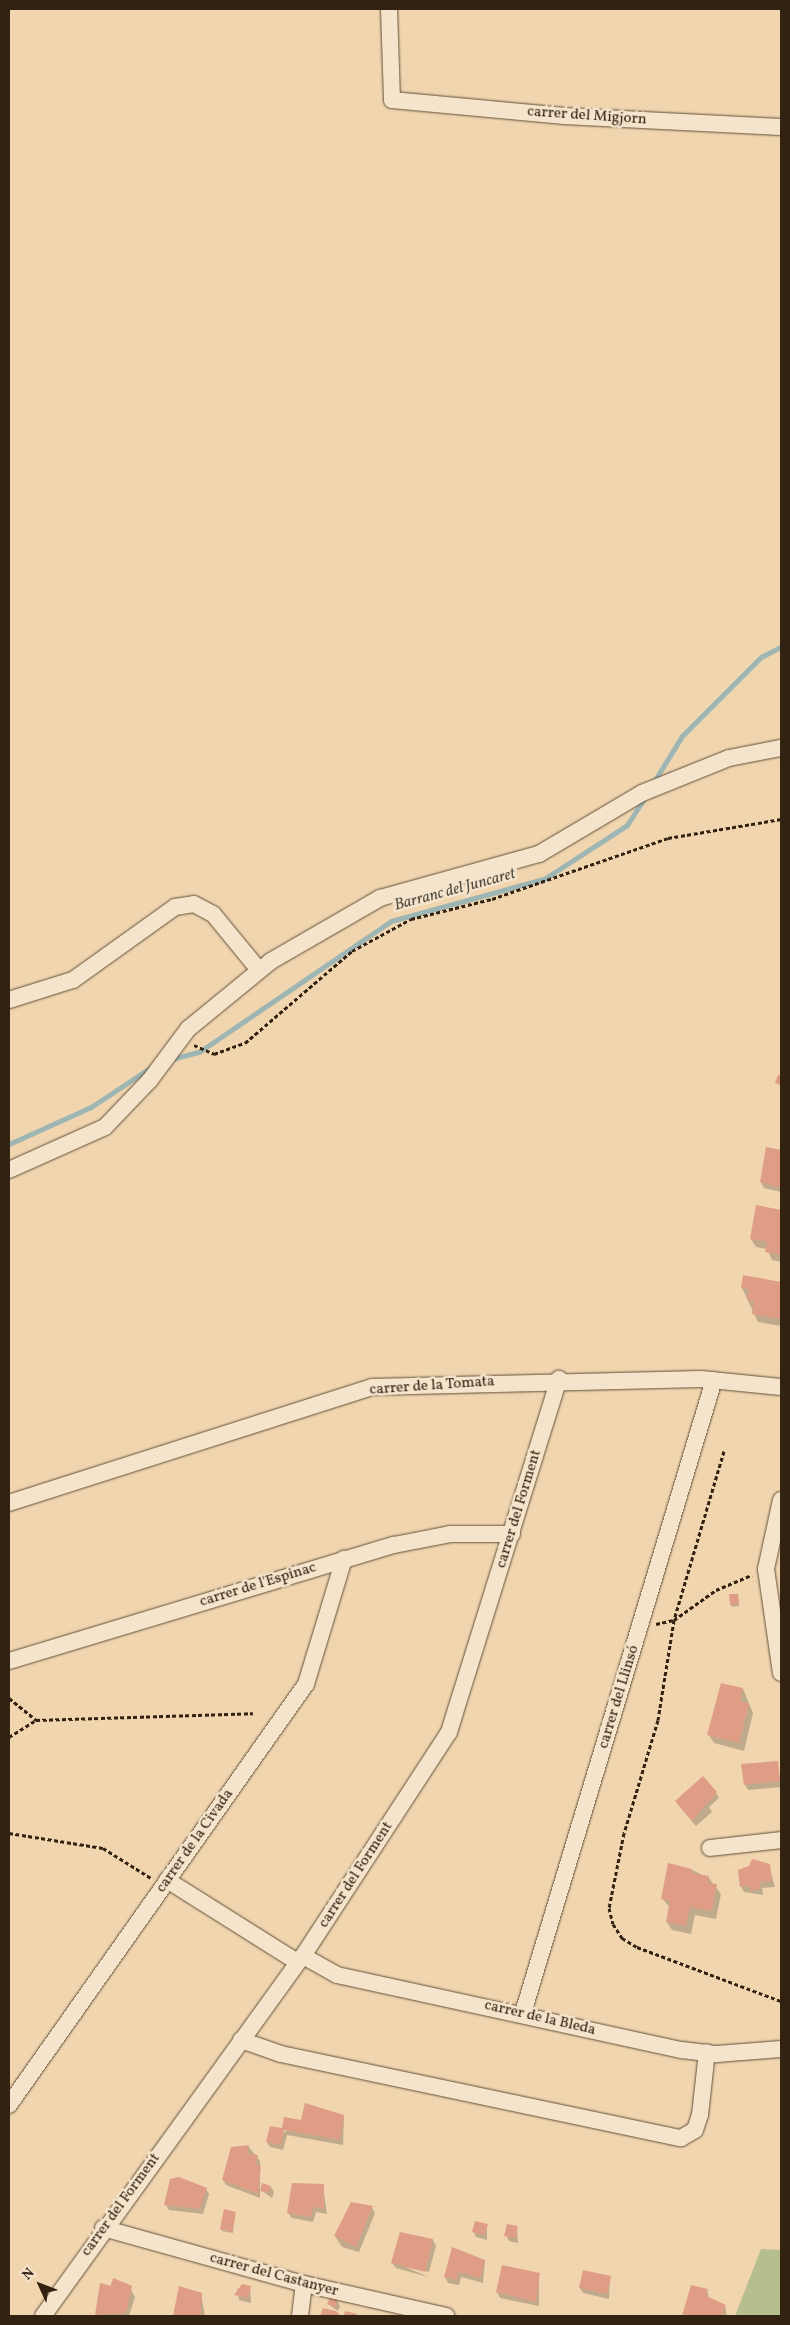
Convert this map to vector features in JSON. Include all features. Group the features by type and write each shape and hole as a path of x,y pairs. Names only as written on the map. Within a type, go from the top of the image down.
{"street":[{"name":"carrer del Migjorn","path":"389,9 392,100 564,116 781,128"},
{"path":"9,1170 105,1126 150,1080 180,1039 259,970 380,898 540,854 642,793 730,758 781,748"},
{"path":"9,1000 73,980 175,907 194,904 213,914 259,970"},
{"name":"carrer de la Tomata","path":"9,1503 372,1387 559,1379 714,1380 781,1387"},
{"name":"carrer del Forment","path":"43,2316 103,2228 300,1959 449,1732 559,1379"},
{"name":"carrer del Llinsó","path":"523,2013 714,1380"},
{"path":"781,1500 766,1568 781,1673"},
{"name":"carrer de l'Espinac","path":"9,1661 344,1559 450,1534 512,1534"},
{"name":"carrer de la Civada","path":"9,2105 14,2087 164,1884 306,1684 344,1559"},
{"path":"710,1848 781,1840"},
{"name":"carrer de la Bleda","path":"164,1884 300,1959 337,1975 707,2052 781,2049"},
{"path":"241,2040 281,2054 681,2138 695,2130 700,2115 707,2052"},
{"name":"carrer del Castanyer","path":"103,2228 304,2284 446,2316"},
{"path":"300,2316 304,2284"}],"path":[{"path":"180,1039 214,1054 245,1043 352,951 411,919 492,899 668,838 781,819"},
{"path":"724,1451 674,1620 658,1720 624,1833 610,1898 613,1924 637,1947 781,2001"},
{"path":"674,1620 716,1590 766,1568"},
{"path":"9,1698 36,1720"},
{"path":"9,1737 36,1720 253,1713"},
{"path":"9,1832 103,1848 164,1884"}],"green space":[{"path":"761,2249 781,2250 781,2316 735,2316"}],"building":[{"path":"778,1075 781,1076 781,1085 775,1083"},
{"path":"766,1147 781,1150 781,1188 760,1182"},
{"path":"756,1205 781,1210 781,1255 765,1252 767,1242 750,1239"},
{"path":"743,1275 781,1282 781,1319 752,1314 754,1301 747,1300 749,1289 741,1288"},
{"path":"729,1594 738,1594 739,1604 730,1605"},
{"path":"721,1683 743,1688 740,1701 749,1704 739,1743 707,1735"},
{"path":"778,1761 780,1781 744,1785 741,1764"},
{"path":"703,1776 717,1792 692,1821 675,1801"},
{"path":"752,1859 770,1864 772,1881 760,1882 760,1889 750,1891 750,1886 740,1887 738,1870 749,1866"},
{"path":"668,1863 692,1869 691,1873 709,1876 708,1883 717,1884 712,1911 690,1907 686,1926 666,1922 670,1901 661,1899"},
{"path":"305,2103 344,2115 340,2140 284,2130 281,2145 266,2142 270,2126 282,2128 284,2117 301,2120"},
{"path":"249,2145 247,2153 258,2155 256,2164 261,2166 258,2194 222,2180 231,2147"},
{"path":"179,2177 207,2188 200,2209 164,2205 170,2179"},
{"path":"262,2183 271,2186 269,2193 260,2191"},
{"path":"292,2183 324,2184 324,2209 313,2207 311,2217 287,2213"},
{"path":"351,2202 373,2206 356,2247 334,2236"},
{"path":"224,2209 236,2212 232,2232 220,2229"},
{"path":"475,2221 488,2224 485,2235 472,2232"},
{"path":"507,2224 518,2226 515,2238 504,2236"},
{"path":"400,2232 433,2239 425,2272 391,2263"},
{"path":"452,2247 485,2260 480,2278 458,2272 457,2280 444,2277"},
{"path":"502,2265 540,2273 536,2302 496,2292"},
{"path":"583,2270 611,2276 607,2294 579,2288"},
{"path":"113,2278 132,2286 126,2313 95,2315 100,2283 111,2286"},
{"path":"242,2284 251,2286 248,2298 234,2295"},
{"path":"691,2285 708,2289 706,2296 726,2305 722,2316 682,2316"},
{"path":"179,2286 202,2293 201,2316 173,2316"},
{"path":"330,2297 338,2299 335,2307 327,2304"},
{"path":"323,2308 336,2311 341,2316 320,2316"},
{"path":"345,2311 357,2314 357,2316 344,2316"}],"waterway":[{"name":"Barranc del Juncaret","path":"653,783 682,736 761,657 781,647"},
{"name":"Barranc del Juncaret","path":"172,1059 199,1052 391,921 544,879 627,825 644,799"},
{"name":"Barranc del Juncaret","path":"9,1144 91,1107 153,1066"}]}
